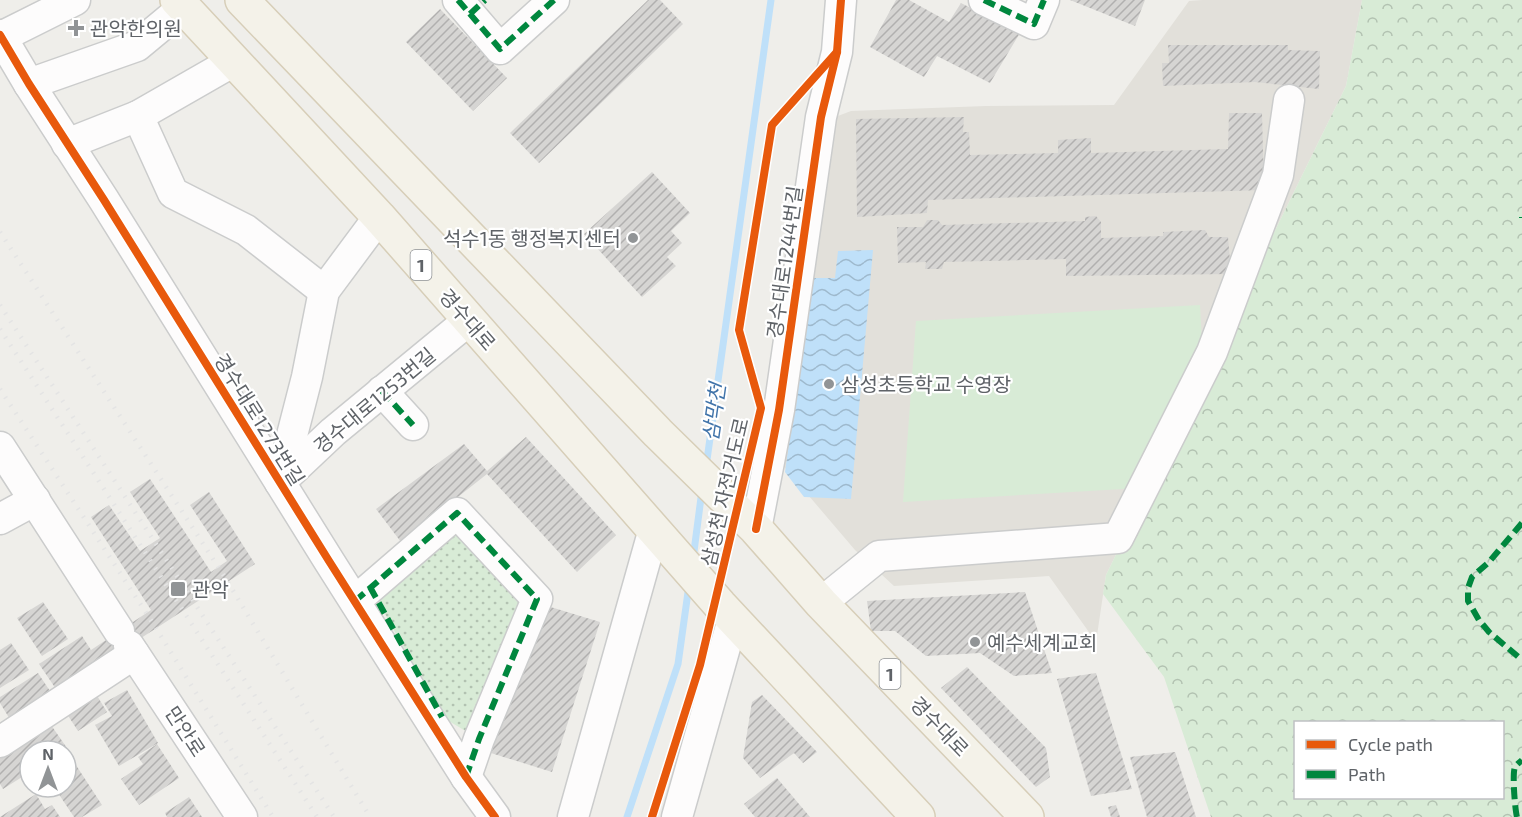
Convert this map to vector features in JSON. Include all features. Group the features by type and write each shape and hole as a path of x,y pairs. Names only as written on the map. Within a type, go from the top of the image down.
{"main road":[{"name":"1","path":"242,0 658,433 756,529"},
{"name":"경수대로","path":"180,4 379,217 656,532"},
{"name":"경수대로","path":"756,529 821,603 1027,817"},
{"name":"1","path":"656,532 727,612 918,817"}],"street":[{"path":"0,36 75,0"},
{"path":"471,5 500,49 554,0"},
{"name":"경수대로1244번길","path":"756,529 780,410 821,117 837,52 841,0"},
{"path":"984,0 1034,24 1044,0"},
{"path":"29,84 137,46 180,4"},
{"name":"경수대로1273번길","path":"0,36 280,482 363,594 466,777 495,817"},
{"path":"67,144 138,116 234,61"},
{"path":"821,603 879,556 1118,538 1212,352 1278,175 1289,100"},
{"path":"138,116 173,193 246,230 324,291"},
{"name":"경수대로1273번길","path":"280,482 307,377 324,291 379,217"},
{"name":"경수대로1253번길","path":"280,482 333,432 469,320"},
{"path":"382,391 413,425"},
{"name":"만안로","path":"0,447 242,817"},
{"path":"0,519 35,500"},
{"path":"442,717 363,594 457,513 537,599 479,739 466,777"},
{"path":"573,817 656,532"},
{"path":"677,817 727,612"},
{"path":"0,742 128,643"}],"shaded area":[{"path":"1362,0 1346,86 1106,575 1096,642 1049,576 894,586 855,550 780,462 830,119 851,111 986,106 1114,105 1189,1"}],"green space":[{"path":"1362,0 1522,0 1522,817 1211,817 1164,677 1103,594 1106,575 1346,86"},
{"path":"1200,305 1203,365 1140,488 903,502 916,321"},
{"path":"457,513 537,599 479,739 442,717 370,587"}],"water":[{"name":"삼성초등학교 수영장","path":"873,250 851,499 804,497 785,472 812,278 835,278 838,251"}],"building":[{"path":"648,0 660,0 683,24 539,163 510,133"},
{"path":"896,0 909,0 949,22 961,3 1020,33 990,83 937,56 924,77 870,47"},
{"path":"1070,0 1145,0 1135,26"},
{"path":"440,9 507,78 473,111 406,42"},
{"path":"1168,45 1288,45 1288,50 1320,51 1319,89 1255,82 1163,86 1162,63 1169,63"},
{"path":"1229,113 1262,113 1264,190 928,200 927,213 857,217 856,119 964,117 963,132 969,132 970,155 1058,153 1058,140 1091,138 1091,153 1228,149"},
{"name":"석수1동 행정복지센터","path":"652,172 690,213 671,231 682,243 667,257 676,266 642,297 584,234"},
{"path":"1096,216 1101,222 1101,238 1163,236 1163,232 1205,230 1209,237 1228,237 1231,274 1066,276 1066,259 944,262 942,269 925,269 926,262 898,263 897,227 923,227 927,220 938,220 942,225 1085,221 1085,217"},
{"path":"526,437 616,535 577,572 487,474 401,542 376,509 464,444 487,471"},
{"path":"150,479 211,572 227,561 190,505 209,492 255,564 58,692 39,664 82,636 91,650 151,610 91,517 109,505 140,551 160,538 130,492"},
{"name":"예수세계교회","path":"1025,592 1052,673 1014,676 980,653 926,656 895,631 871,631 867,601"},
{"path":"43,602 68,639 42,656 17,618"},
{"path":"544,605 600,622 552,772 491,753"},
{"path":"11,643 29,670 0,688 0,650"},
{"path":"967,667 1046,748 1050,777 1036,787 941,688"},
{"path":"38,673 52,694 11,721 0,703 0,697"},
{"path":"1096,673 1132,789 1091,796 1057,679"},
{"path":"127,690 158,743 119,766 95,725 112,716 104,703"},
{"path":"96,694 107,712 78,731 67,714"},
{"path":"762,695 817,752 803,763 794,753 760,778 743,758 752,702"},
{"path":"51,725 61,739 29,739"},
{"path":"157,744 179,778 139,805 121,779 143,764 138,757"},
{"path":"18,746 18,780 3,789 0,784 0,758"},
{"path":"1175,752 1196,817 1147,817 1130,757"},
{"path":"78,768 102,805 82,817 74,817 62,799 78,799"},
{"path":"777,778 810,817 755,817 744,804"},
{"path":"189,797 202,817 167,817 165,813"},
{"path":"28,799 39,799 45,809 52,805 60,817 0,817"},
{"path":"1116,805 1120,817 1111,817 1108,807"}],"waterway":[{"name":"삼막천","path":"706,467 771,0"},
{"name":"삼막천","path":"693,559 702,490"},
{"name":"삼막천","path":"627,817 678,664 689,585"}],"railway":[{"path":"0,232 226,579 370,817"},
{"path":"0,305 334,817"},
{"path":"0,329 317,817"},
{"path":"0,389 154,625 273,817"}],"marked path":[{"path":"458,0 500,49 554,0"},
{"path":"470,14 485,0"},
{"path":"984,0 1034,24 1044,0"},
{"path":"382,391 413,425"},
{"path":"355,601 457,513 537,599 479,739 466,777"},
{"path":"1522,523 1489,562 1472,577 1468,588 1468,601 1479,620 1489,632 1522,660"},
{"path":"370,587 442,717"},
{"path":"1517,817 1514,771 1522,760"}],"cycle path":[{"path":"756,529 779,410 821,117 837,52 841,0"},
{"path":"0,35 329,561 466,777 495,817"},
{"name":"삼성천 자전거도로","path":"652,817 700,665 761,408 739,330 772,125 837,52"}],"place":[{"name":"관악한의원","path":"76,28"},
{"name":"석수1동 행정복지센터","path":"633,238"},
{"name":"삼성초등학교 수영장","path":"829,384"},
{"name":"관악","path":"178,589"},
{"name":"예수세계교회","path":"975,642"}]}
